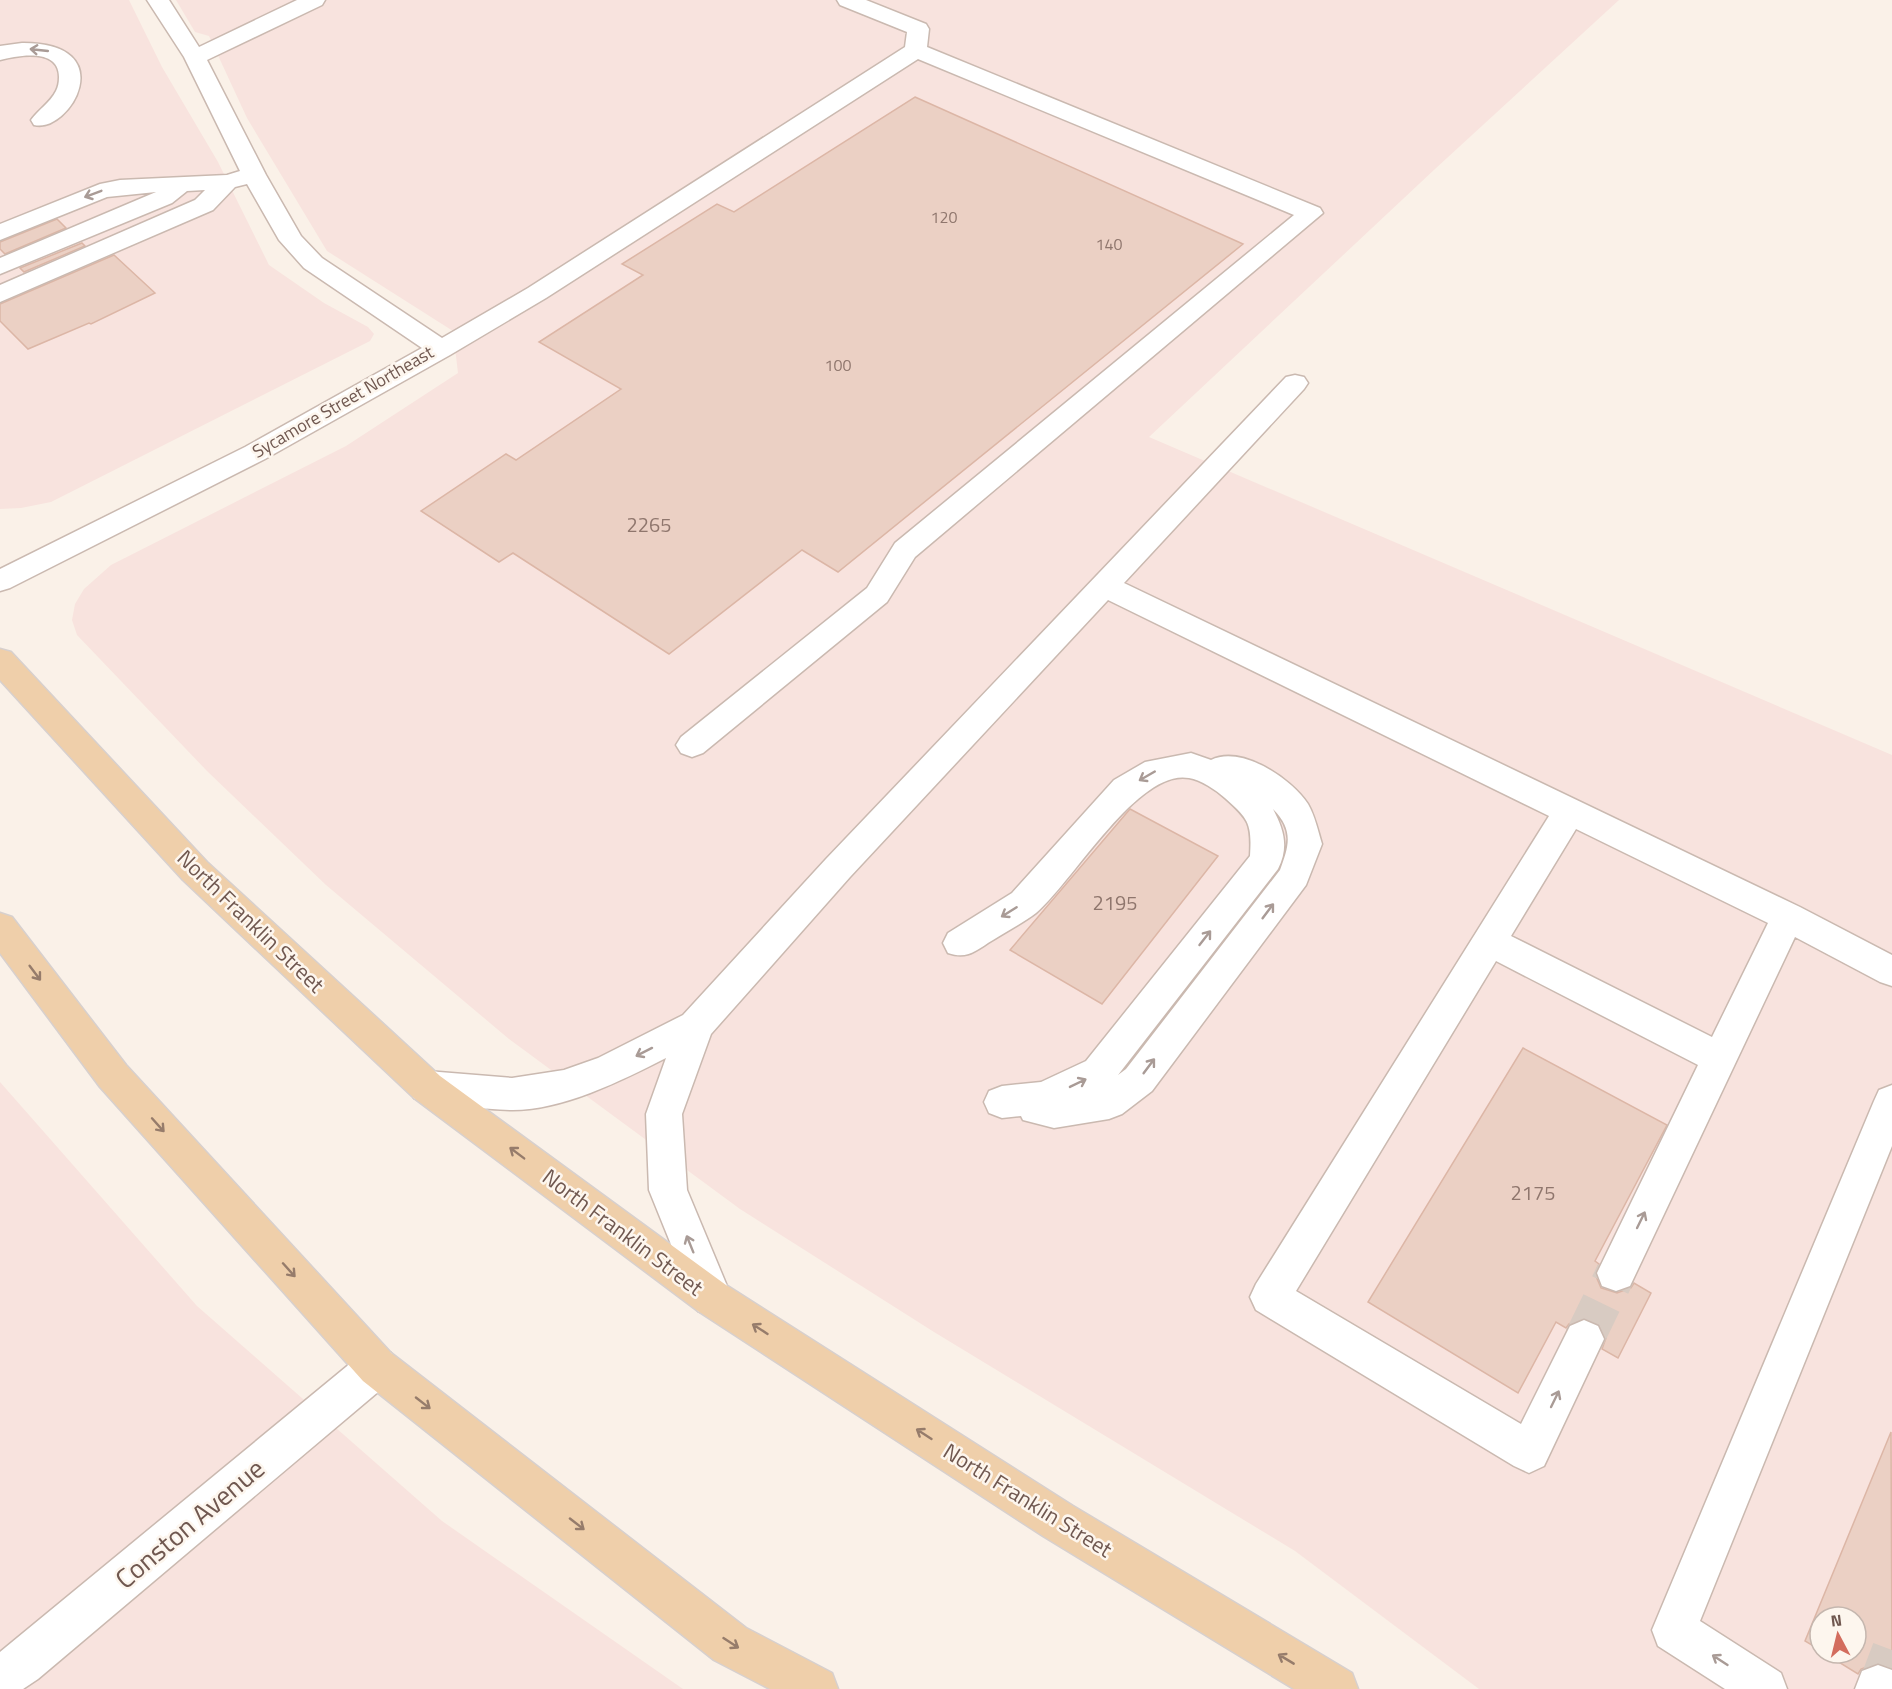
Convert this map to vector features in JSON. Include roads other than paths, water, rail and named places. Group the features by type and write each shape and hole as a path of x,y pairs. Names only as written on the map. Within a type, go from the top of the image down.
{"main road":[{"name":"North Franklin Street","path":"0,660 195,871 427,1087 712,1298 1058,1521 1336,1689"},
{"path":"0,927 113,1076 377,1367 730,1644 816,1689"}],"street":[{"name":"Sycamore Street Northeast","path":"0,581 255,453 441,349 314,262 291,240 254,175 195,57 158,0"},
{"path":"195,57 314,0"},
{"path":"848,0 918,29 916,50"},
{"path":"0,53 37,48 58,54 70,69 70,86 58,104 42,120"},
{"path":"441,349 537,293 916,50"},
{"path":"692,745 877,594 905,550 1311,213 916,50"},
{"path":"0,233 100,191 120,187 219,183 254,175"},
{"path":"0,280 195,198 219,183"},
{"path":"0,294 204,205 219,183"},
{"path":"0,267 164,198 185,185"},
{"path":"0,252 132,197 152,186"},
{"path":"427,1087 512,1094 564,1086 611,1069 696,1026 838,868 1294,382"},
{"path":"1104,586 1788,917 1892,972"},
{"path":"960,943 1024,903 1125,789 1156,771 1191,765 1236,768 1269,784 1295,811 1306,844 1294,876 1139,1080 1109,1103 1054,1112 1002,1102"},
{"path":"1569,812 1270,1297 1530,1452 1584,1338"},
{"path":"1616,1273 1788,917"},
{"path":"1489,941 1720,1059"},
{"path":"696,1026 664,1114 668,1190 712,1298"},
{"path":"1765,1689 1674,1630 1892,1101"},
{"name":"Conston Avenue","path":"0,1678 22,1663 377,1367"}],"tunnel":[{"path":"1584,1339 1616,1273"},
{"path":"1878,1687 1892,1650"}]}
